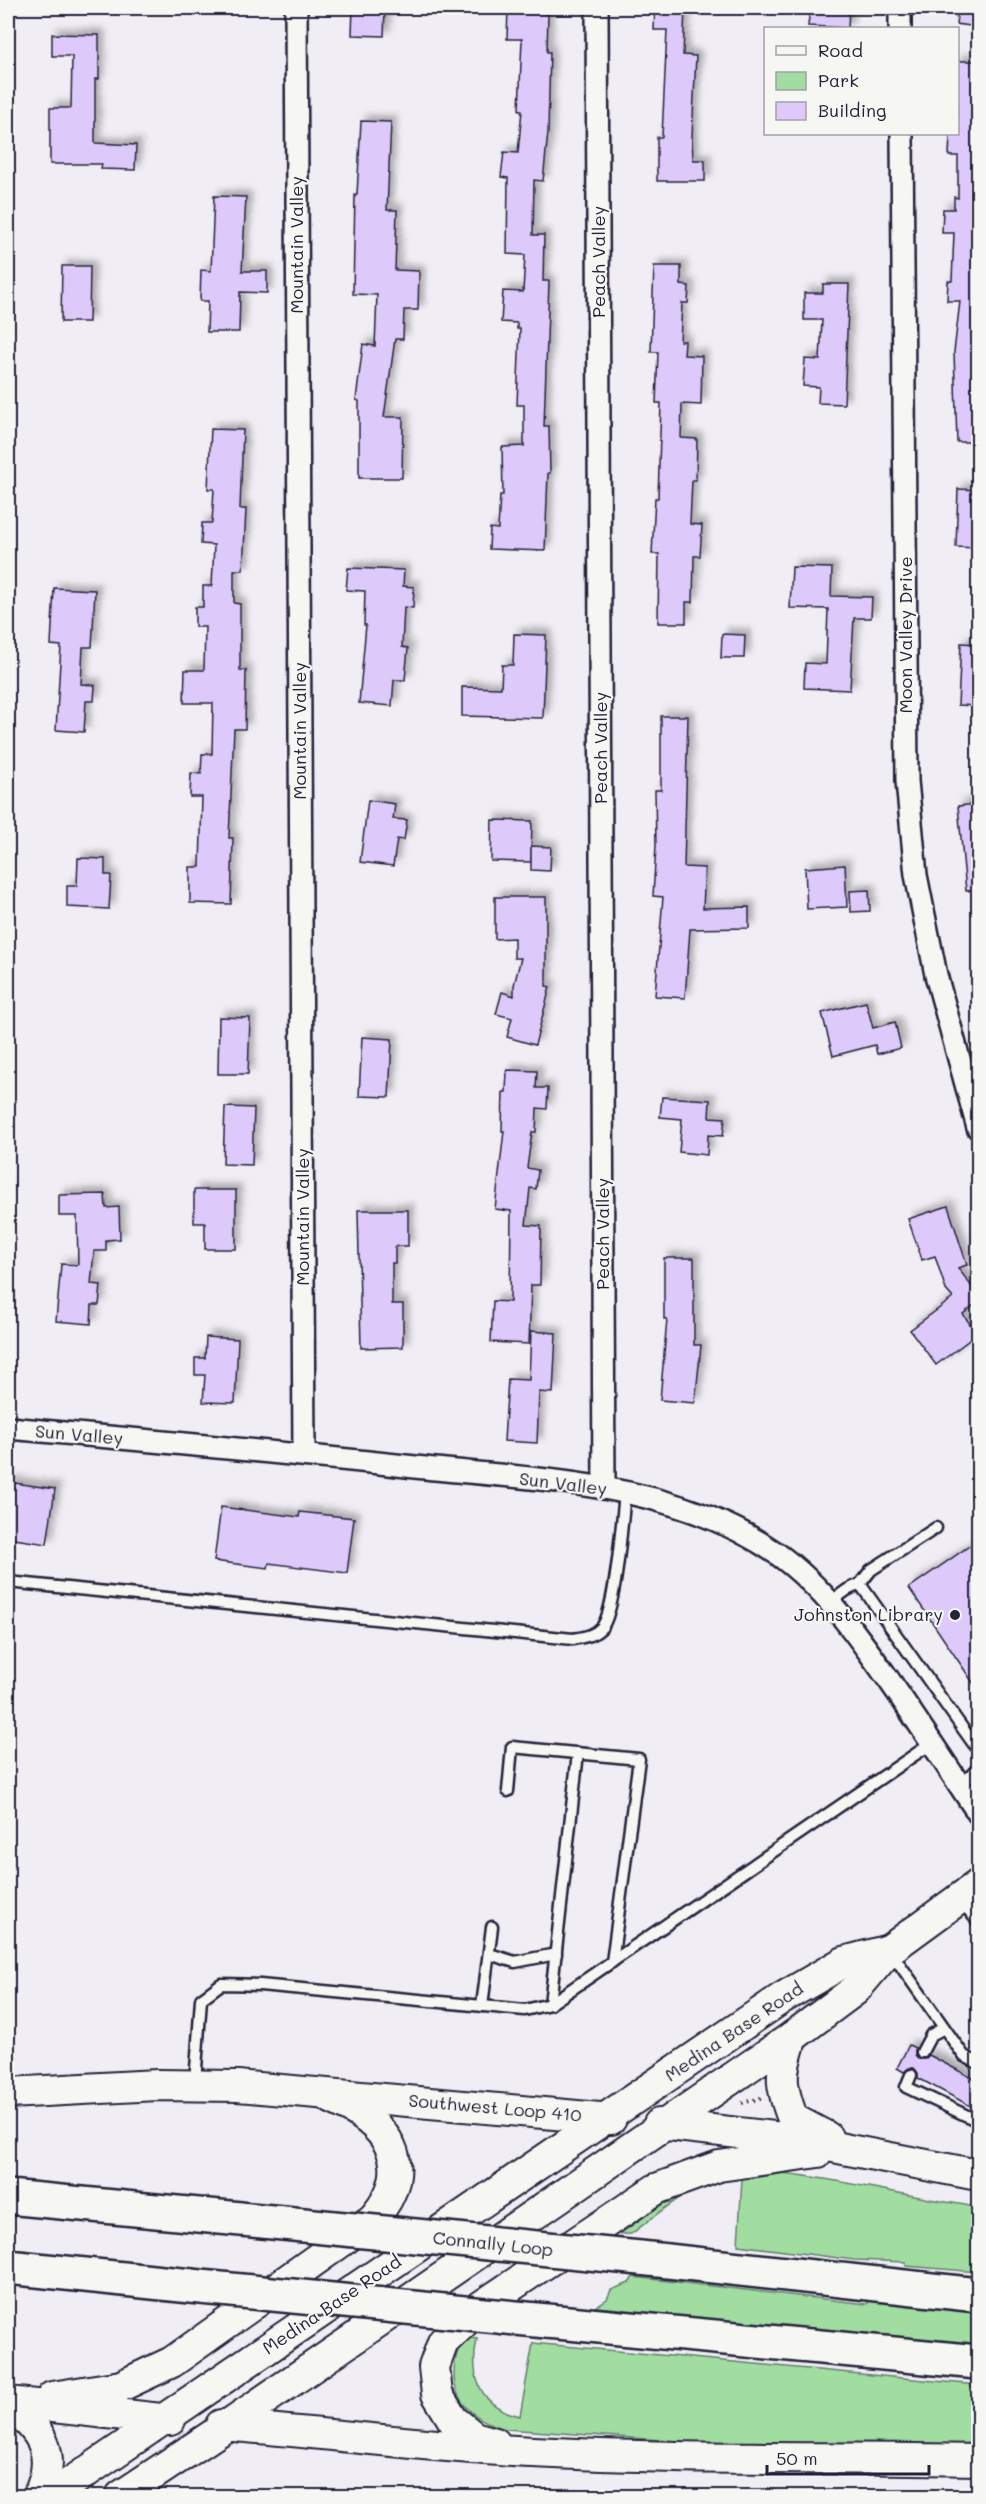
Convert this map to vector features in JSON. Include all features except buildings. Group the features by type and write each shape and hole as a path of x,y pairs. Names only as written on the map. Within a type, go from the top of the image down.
{"highway":[{"name":"Connally Loop","path":"8,2197 640,2258 978,2295"},
{"path":"8,2267 978,2362"}],"main road":[{"name":"Medina Base Road","path":"121,2496 228,2425 792,2037 855,1990 889,1950 969,1892"},
{"name":"Medina Base Road","path":"51,2496 782,1998 844,1962 889,1950"},
{"path":"792,2037 783,2065 782,2092 793,2119 848,2148"},
{"name":"Southwest Loop 410","path":"8,2093 195,2085 310,2091 751,2133 848,2148 978,2175"},
{"path":"8,2402 107,2390 134,2381 160,2368 202,2341 373,2218 384,2205 394,2184 396,2159 389,2142 377,2126 345,2104 310,2091"},
{"path":"532,2452 474,2437 453,2420 437,2394 434,2367 443,2342 480,2307 656,2189 719,2166 848,2148"},
{"path":"8,2402 164,2420 413,2444 532,2452 611,2456 978,2460"},
{"path":"8,2402 36,2428 44,2445 47,2457 46,2471 38,2496"}],"street":[{"name":"Mountain Valley","path":"296,8 304,1455"},
{"name":"Peach Valley","path":"597,8 604,1488"},
{"path":"900,8 900,27"},
{"name":"Moon Valley Drive","path":"902,135 907,781 916,875 936,975 978,1128"},
{"name":"Sun Valley","path":"8,1428 304,1455 604,1488 702,1513 741,1531 778,1554 855,1630 978,1813"}],"lane":[{"path":"8,1582 573,1639 592,1635 603,1626 613,1597 625,1493"},
{"path":"830,1603 847,1590 860,1584 871,1570 936,1528"},
{"path":"860,1584 978,1750"},
{"path":"195,2085 201,1999 221,1984 260,1985 525,2010 550,2004 932,1743"},
{"path":"508,1791 512,1747 639,1759 612,1962"},
{"path":"550,2004 578,1753"},
{"path":"961,1786 978,1768"},
{"path":"969,1892 978,1922"},
{"path":"482,2006 492,1927"},
{"path":"889,1950 964,2056 978,2063"},
{"path":"489,1954 515,1962 556,1954"},
{"path":"922,2052 931,2035 944,2028"},
{"path":"911,2075 906,2087 978,2121"}],"green space":[{"path":"750,2170 808,2176 978,2207 978,2272 906,2266 906,2262 854,2260 738,2245 742,2179 725,2180 695,2189 669,2205 631,2234 620,2234 688,2186 709,2177"},
{"path":"633,2277 867,2304 870,2300 978,2310 978,2347 624,2312 621,2309 595,2307 607,2299 611,2290 629,2283"},
{"path":"463,2337 477,2339 475,2366 477,2378 487,2398 506,2412 520,2416 533,2343 978,2385 978,2445 703,2443 506,2429 475,2415 458,2395 454,2369"}],"place":[{"name":"Johnston Library","path":"955,1615"}]}
